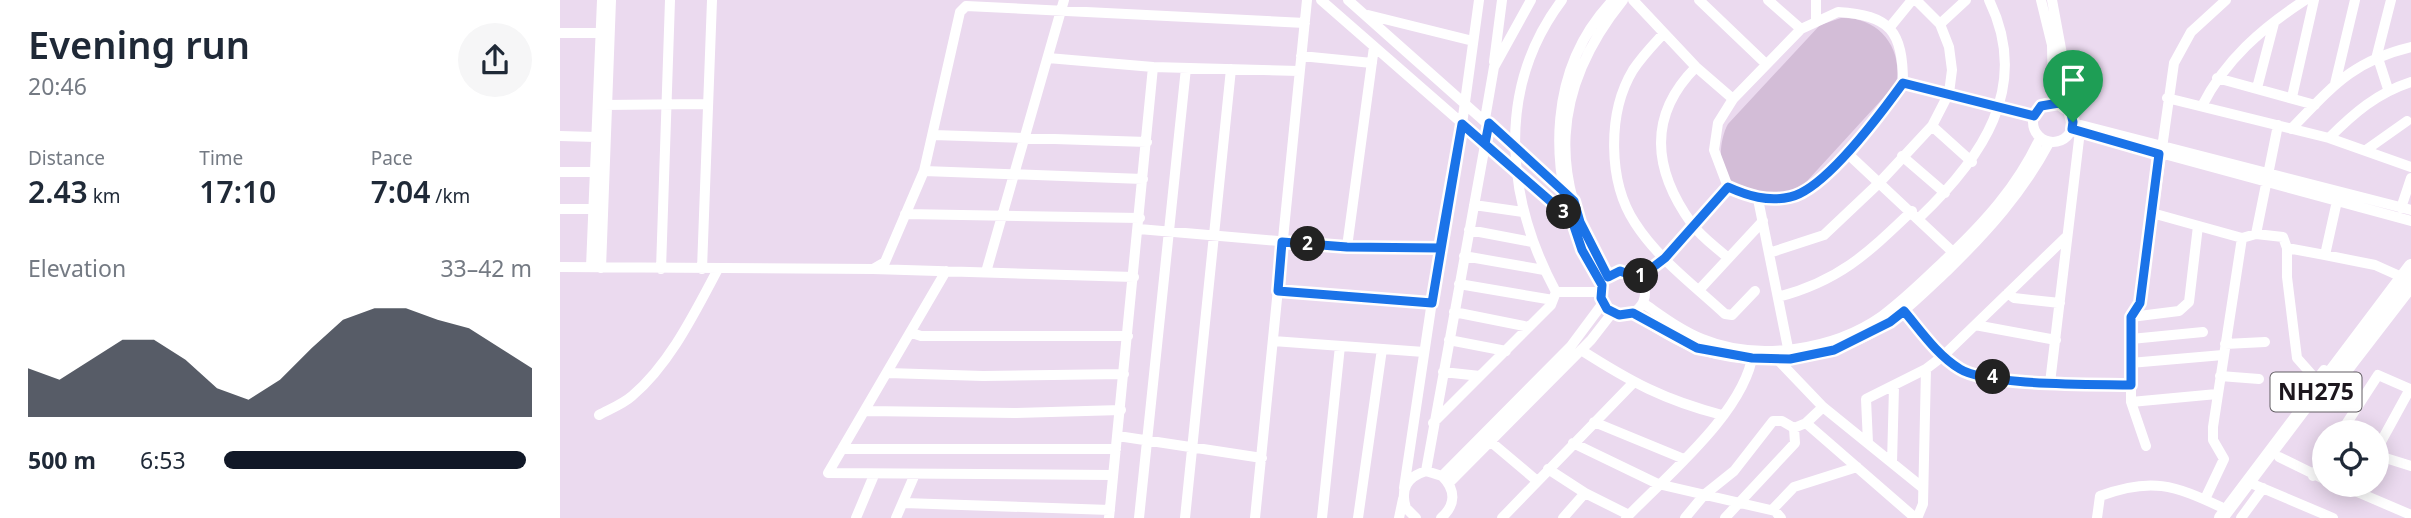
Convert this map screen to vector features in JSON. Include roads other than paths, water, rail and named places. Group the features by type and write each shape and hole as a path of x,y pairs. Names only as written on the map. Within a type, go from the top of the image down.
{"highway":[{"name":"NH275","path":"2233,518 2318,383 2406,276"},
{"name":"NH275","path":"2221,512 2256,485 2279,457 2406,276"}],"street":[{"path":"596,268 605,209 605,34 602,0"},
{"path":"605,34 611,0"},
{"path":"662,269 670,0"},
{"path":"702,269 712,0"},
{"path":"986,272 1064,0"},
{"path":"1255,518 1307,0"},
{"path":"1321,0 1583,229"},
{"path":"1348,0 1574,201"},
{"path":"1399,518 1440,248 1462,124 1479,0"},
{"path":"1426,471 1485,144 1496,24 1502,0"},
{"path":"1494,67 1531,0"},
{"path":"1555,296 1532,242 1523,212 1514,145 1517,106 1527,62 1545,22 1562,0"},
{"path":"1604,284 1582,250 1572,220 1563,190 1557,138 1565,85 1584,40 1613,0"},
{"path":"1446,479 1571,346 1603,303 1604,284 1574,201 1567,167 1566,113 1582,64 1609,17 1623,0"},
{"path":"1633,0 1696,67 1733,99"},
{"path":"1699,0 1766,64"},
{"path":"1768,0 1801,29"},
{"path":"1816,0 1816,20"},
{"path":"1769,253 1824,236 1879,183 1932,126 1949,93 1952,70 1950,47 1940,24 1914,0 1890,27"},
{"path":"1940,24 1966,0"},
{"path":"1778,297 1815,286 1862,259 1915,214 1945,193 1972,162 1989,134 1999,105 2002,46 1996,13 1989,0"},
{"path":"2041,0 2052,46 2056,102"},
{"path":"2052,0 2064,65 2056,102"},
{"path":"2146,446 2131,401 2131,317 2140,303 2167,98 2174,63 2191,32 2226,0"},
{"path":"2202,106 2217,78 2242,49 2305,0"},
{"path":"2292,97 2314,0"},
{"path":"2335,84 2355,0"},
{"path":"2388,89 2377,55 2391,0"},
{"path":"873,269 885,262 924,171 962,9 970,6 1061,13 1305,23"},
{"path":"1838,12 1868,14 1890,27 1898,43 1903,83 1847,153 1803,193 1789,198 1758,199 1728,187 1714,150 1718,123 1733,99 1766,64 1801,29 1816,20 1838,12"},
{"path":"1364,14 1473,41"},
{"path":"2257,88 2274,22"},
{"path":"560,33 605,34"},
{"path":"1664,33 1632,72 1617,118 1614,142 1623,198 1634,222 1665,258 1725,314 1732,315 1755,291"},
{"path":"2291,129 2335,84 2377,55 2411,46"},
{"path":"1347,247 1374,47"},
{"path":"1301,57 1372,63"},
{"path":"1048,58 1153,67 1299,71"},
{"path":"904,503 1110,514 1153,67"},
{"path":"1696,67 1683,81 1667,107 1660,134 1662,165 1674,194 1693,226 1728,257"},
{"path":"1139,518 1186,68"},
{"path":"1185,518 1231,69"},
{"path":"2217,78 2315,105"},
{"path":"2329,138 2355,111 2388,89 2411,82"},
{"path":"1903,83 1999,105 2034,116"},
{"path":"2167,98 2329,138 2411,167"},
{"path":"2045,140 2034,128 2034,116 2041,106 2056,102 2070,110 2075,128 2060,303 2050,383"},
{"path":"604,105 707,104"},
{"path":"596,268 596,137 604,105"},
{"path":"2366,150 2407,121"},
{"path":"2256,234 2278,125"},
{"path":"1932,126 1972,162"},
{"path":"2075,128 2406,209 2411,178"},
{"path":"2045,140 2064,139 2075,128"},
{"path":"933,135 1147,142"},
{"path":"560,136 596,137"},
{"path":"1778,360 1865,326 1956,255 2013,202 2045,140"},
{"path":"1847,153 1956,255"},
{"path":"1902,156 1945,193"},
{"path":"924,171 1143,179"},
{"path":"560,172 595,172"},
{"path":"2267,177 2337,201 2411,221"},
{"path":"1639,278 1665,258 1728,187"},
{"path":"1758,199 1789,354"},
{"path":"2325,255 2337,201"},
{"path":"1474,205 1523,212"},
{"path":"560,209 605,209"},
{"path":"2152,213 2242,238 2256,234 2283,237 2287,248 2287,277 2297,358 2318,383 2221,512 2213,518"},
{"path":"905,214 1140,218"},
{"path":"1699,290 1763,221"},
{"path":"2131,317 2179,311 2189,302 2198,226"},
{"path":"1139,229 1347,247 1440,248"},
{"path":"1469,230 1532,242"},
{"path":"1868,443 1866,399 1894,387 1943,356 2066,237"},
{"path":"2205,499 2224,459 2213,440 2217,394 2242,238"},
{"path":"2287,248 2375,265 2406,276"},
{"path":"1603,303 1612,313 1633,313 1697,348 1753,354 1834,350 1871,332 1904,311 1956,255"},
{"path":"1464,256 1544,270"},
{"path":"560,267 873,269 1135,276"},
{"path":"599,415 630,398 644,385 676,342 719,269"},
{"path":"946,271 828,473 1113,475"},
{"path":"1459,284 1555,296 1604,284 1620,271 1639,278 1644,285 1643,303 1633,313"},
{"path":"1278,291 1432,303"},
{"path":"2008,293 2014,298 2060,303"},
{"path":"1433,423 1506,351 1555,296"},
{"path":"1643,303 1673,324 1703,340 1778,360 1823,407 1923,488"},
{"path":"1904,311 1943,356 1962,370 1978,376 2050,383 2131,385"},
{"path":"1454,312 1529,327"},
{"path":"1446,479 1491,442 1581,350 1612,313"},
{"path":"1975,325 2056,340"},
{"path":"2132,339 2203,332"},
{"path":"912,333 921,336 1128,336"},
{"path":"1449,340 1506,351"},
{"path":"1273,341 1424,352"},
{"path":"2130,363 2265,342"},
{"path":"1322,518 1340,346"},
{"path":"1358,518 1382,349"},
{"path":"1581,350 1671,401 1722,415"},
{"path":"1548,468 1627,517 1707,437 1741,388 1753,354"},
{"path":"1806,423 1913,516 1921,514 1926,369"},
{"path":"1443,372 1480,376"},
{"path":"888,373 983,376 1124,374"},
{"path":"2349,420 2378,375 2411,389 2389,429"},
{"path":"2220,376 2259,379"},
{"path":"1502,518 1634,382"},
{"path":"1892,463 1894,387"},
{"path":"2131,401 2217,394"},
{"path":"1794,428 1806,423 1823,407"},
{"path":"866,411 1015,413 1121,410"},
{"path":"1685,518 1704,495 1734,471 1773,421 1782,421 1794,428"},
{"path":"1594,422 1684,459"},
{"path":"1725,518 1795,443 1794,428"},
{"path":"1118,436 1262,458"},
{"path":"1491,442 1536,480"},
{"path":"1573,443 1658,484 1772,510 1778,512 1781,518"},
{"path":"842,449 1116,449"},
{"path":"2279,457 2312,475"},
{"path":"2389,458 2411,466"},
{"path":"1772,510 1794,487 1857,467"},
{"path":"1416,518 1406,508 1404,493 1409,480 1426,471 1446,479"},
{"path":"896,518 915,474"},
{"path":"856,518 874,475"},
{"path":"1441,518 1452,503 1446,479"},
{"path":"2097,518 2100,496 2136,486 2160,484 2184,489 2205,499 2221,512"},
{"path":"2241,518 2256,485 2333,518"},
{"path":"1563,518 1585,493"},
{"path":"2369,497 2411,515"}]}
